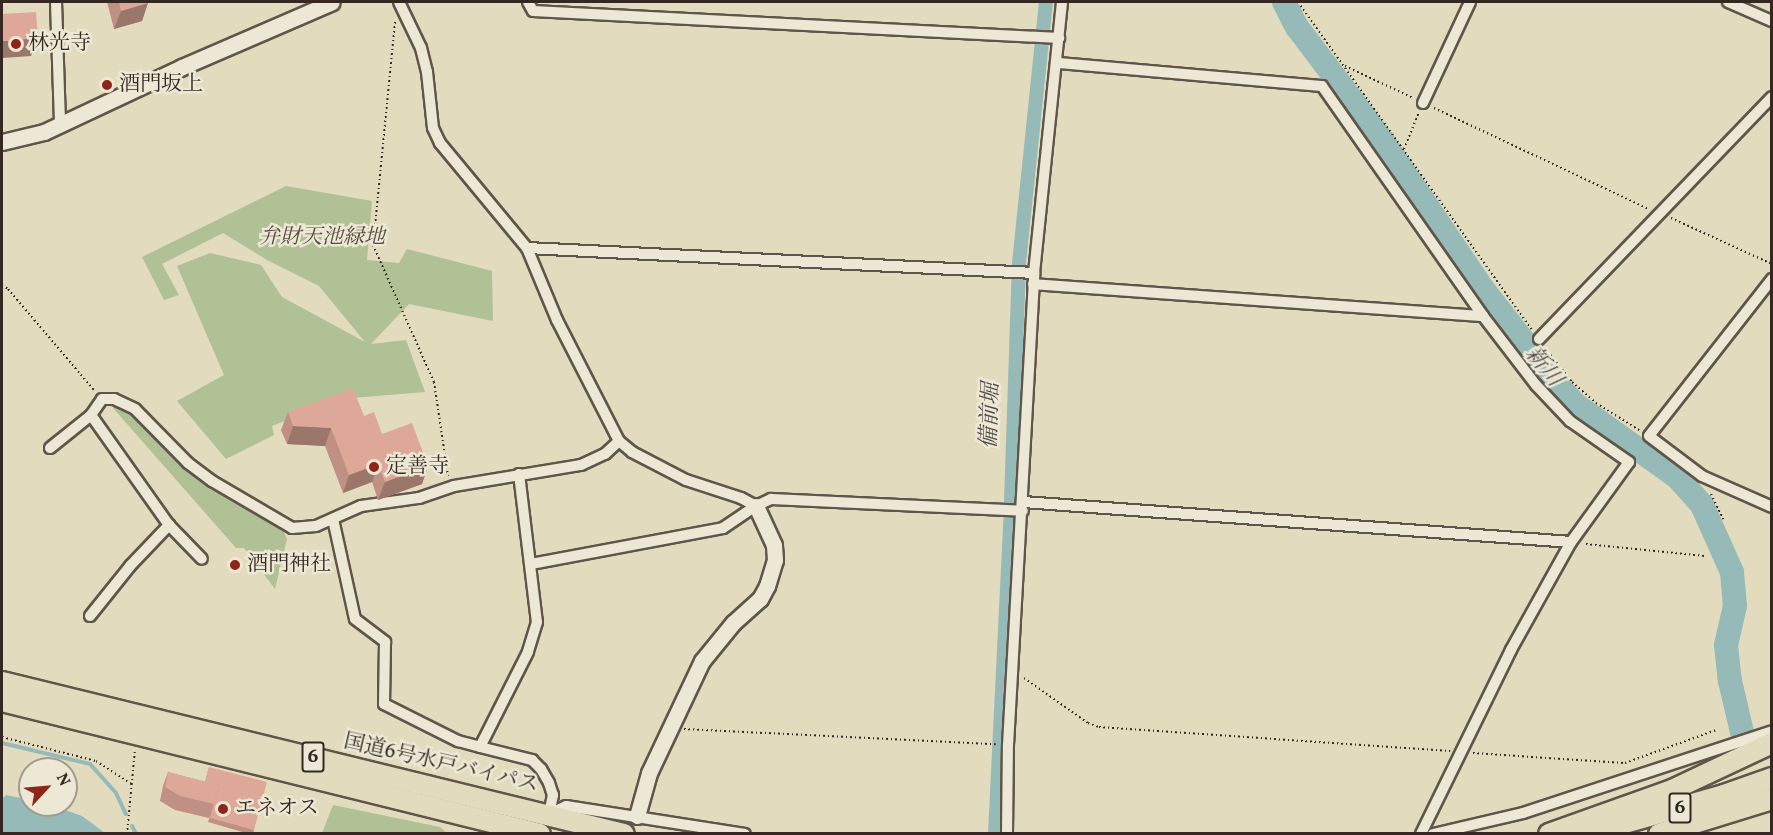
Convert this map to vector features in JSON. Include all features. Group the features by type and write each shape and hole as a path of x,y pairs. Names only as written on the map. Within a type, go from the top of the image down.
{"highway":[{"name":"国道6号水戸バイパス","path":"2,682 624,834"},
{"name":"国道6号水戸バイパス","path":"2,701 540,834"},
{"path":"1549,834 1672,790 1772,743"},
{"name":"6","path":"1586,834 1724,795 1772,778"},
{"name":"6","path":"1659,834 1772,799"}],"main road":[{"path":"2,142 25,138 60,124 332,2"},
{"path":"637,816 649,773 672,729 702,661 733,623 759,599 767,586 775,560 774,545 756,506"}],"street":[{"path":"56,2 60,124"},
{"path":"399,2 421,48 427,72 434,128 440,142 527,248 557,320 618,441 632,452 686,480 741,498 756,506"},
{"path":"528,2 532,11 1056,38"},
{"path":"1007,834 1008,745 1014,671 1031,277 1058,63 1056,38 1062,2"},
{"path":"1423,103 1470,2"},
{"path":"1728,2 1772,21"},
{"path":"1058,63 1322,86 1483,316 1536,385 1570,421 1629,462 1571,542 1511,650 1421,834"},
{"path":"1539,339 1654,211 1772,97"},
{"path":"527,248 1013,272 1031,277 1483,316"},
{"path":"1772,279 1649,436 1701,476 1772,507"},
{"path":"50,448 90,415 102,399 114,399 135,409 188,463 212,481 292,528 316,526 361,506 419,498 450,488 591,462 618,441"},
{"path":"90,415 169,525 202,559"},
{"path":"480,747 533,639 537,612 519,474"},
{"path":"531,564 723,528 771,499 1021,508 1571,542"},
{"path":"333,519 355,619 386,642 384,704 458,741 532,760 541,769 553,795 549,814"},
{"path":"90,616 130,566 169,525"},
{"path":"1433,834 1523,813 1772,730"},
{"path":"416,803 495,834"},
{"path":"549,814 566,806 745,834"}],"path":[{"path":"1298,2 1531,330"},
{"path":"396,13 373,245 434,382 450,488"},
{"path":"1342,65 1772,264"},
{"path":"1404,149 1423,103"},
{"path":"2,285 102,399"},
{"path":"1539,339 1572,382 1588,396 1649,436"},
{"path":"1701,476 1723,519"},
{"path":"1571,542 1704,556"},
{"path":"1014,671 1088,723 1099,727 1625,763 1716,730"},
{"path":"672,729 992,744"},
{"path":"127,834 136,735"},
{"path":"2,738 96,761 133,785"}],"green space":[{"name":"弁財天池緑地","path":"286,186 372,201 367,260 399,263 407,249 492,271 493,321 409,304 371,344 406,340 425,392 341,399 272,426 274,435 226,459 177,401 224,375 177,266 210,253 261,265 282,297 365,342 319,286 267,260 223,233 162,264 179,295 164,300 142,257"},
{"path":"115,406 133,414 191,474 213,490 282,528 287,539 275,589 244,548 236,548 113,408"},
{"path":"333,805 440,827 447,833 322,833"}],"water":[{"path":"6,795 18,798 18,817 78,817 78,815 105,833 2,833 2,799"}],"building":[{"path":"119,2 148,2 148,3 121,11"},
{"path":"36,12 38,38 2,41 2,14"},
{"path":"353,388 364,416 374,412 382,434 412,423 428,466 385,482 378,464 349,475 331,428 293,426 288,412"},
{"path":"209,767 267,782 254,830 210,818 219,785 205,782"},
{"path":"168,772 219,785 214,804 180,796 165,787"}],"waterway":[{"name":"備前堀","path":"995,834 1011,502 1019,263 1046,2"},
{"name":"新川","path":"1284,2 1297,27 1383,141 1483,289 1559,387 1576,405 1677,477 1702,505 1732,572 1735,606 1726,645 1730,681 1742,732"},
{"path":"2,743 90,764 116,793 126,814"},
{"path":"132,826 136,834"}],"place":[{"name":"林光寺","path":"16,44"},
{"name":"酒門坂上","path":"107,85"},
{"name":"定善寺","path":"374,467"},
{"name":"酒門神社","path":"235,565"},
{"name":"エネオス","path":"223,809"}]}
